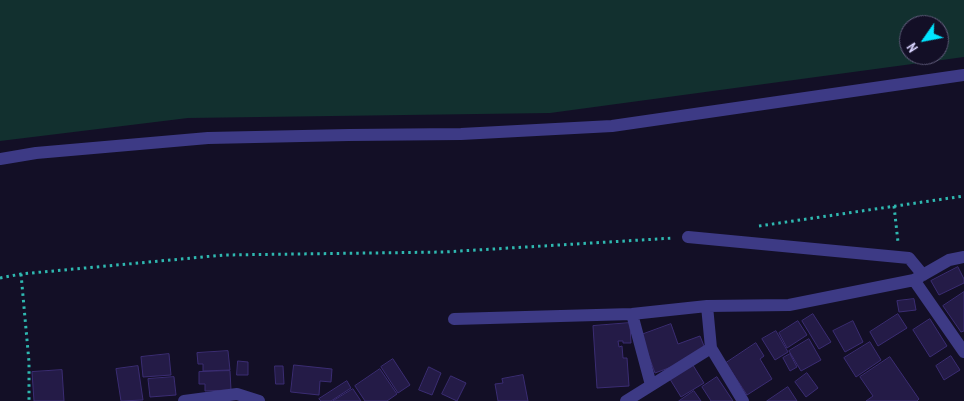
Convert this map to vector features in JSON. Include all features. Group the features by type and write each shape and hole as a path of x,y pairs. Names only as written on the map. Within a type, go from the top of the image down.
{"street":[{"path":"0,159 36,153 208,138 461,134 612,126 964,75"},
{"path":"688,237 909,258 964,352"},
{"path":"454,319 632,314 707,306 789,305 919,278 949,260 964,257"},
{"path":"707,306 711,348 743,401"},
{"path":"632,314 651,385"},
{"path":"626,401 711,348"},
{"path":"184,401 237,394 259,401"}],"path":[{"path":"756,226 964,196"},
{"path":"894,206 900,257"},
{"path":"0,278 21,274 224,255 444,252 688,237"},
{"path":"21,274 29,362 29,401"}],"green space":[{"path":"0,0 964,0 964,57 949,59 949,15 899,15 899,65 905,65 550,113 188,118 0,141"}],"building":[{"path":"958,267 964,283 939,295 931,281"},
{"path":"964,292 964,331 961,332 943,306"},
{"path":"914,299 916,310 899,312 897,301"},
{"path":"813,314 831,342 819,349 802,321"},
{"path":"898,314 907,328 878,346 870,332"},
{"path":"930,319 947,346 930,357 913,330"},
{"path":"798,321 807,335 787,348 779,333"},
{"path":"853,321 863,342 845,352 833,331"},
{"path":"630,323 631,343 618,341 619,347 622,346 623,358 627,358 629,386 597,388 593,326"},
{"path":"671,324 678,344 700,336 706,351 685,362 655,373 641,335"},
{"path":"776,331 788,352 775,360 762,339"},
{"path":"809,339 821,360 801,371 789,351"},
{"path":"870,342 881,360 856,377 844,358"},
{"path":"756,343 764,356 760,359 772,379 747,395 726,363"},
{"path":"228,351 230,370 203,371 203,364 198,364 197,353"},
{"path":"169,354 171,375 143,377 141,357"},
{"path":"790,354 797,367 790,371 783,358"},
{"path":"951,356 960,370 944,380 936,366"},
{"path":"890,357 919,399 917,401 866,401 873,396 860,377"},
{"path":"393,359 410,385 398,393 381,367"},
{"path":"238,361 248,362 248,375 237,375"},
{"path":"691,362 704,383 681,397 668,376"},
{"path":"294,365 332,369 331,382 320,381 319,395 291,392"},
{"path":"138,366 143,400 121,401 116,369"},
{"path":"275,366 283,366 284,384 276,384"},
{"path":"429,367 441,373 432,395 419,390"},
{"path":"380,369 397,394 387,401 365,401 355,386"},
{"path":"62,370 64,401 34,401 32,372"},
{"path":"230,371 231,390 205,391 205,384 199,384 199,372"},
{"path":"807,373 818,388 806,397 795,382"},
{"path":"523,375 528,401 498,401 495,384 503,383 502,379"},
{"path":"451,376 466,383 457,401 442,394"},
{"path":"174,377 176,395 150,397 148,379"},
{"path":"717,377 733,401 711,401 702,387"},
{"path":"347,381 351,388 331,401 321,401 319,399"},
{"path":"788,387 797,401 767,401"},
{"path":"353,389 361,401 333,401"},
{"path":"694,391 701,401 679,401"}]}
